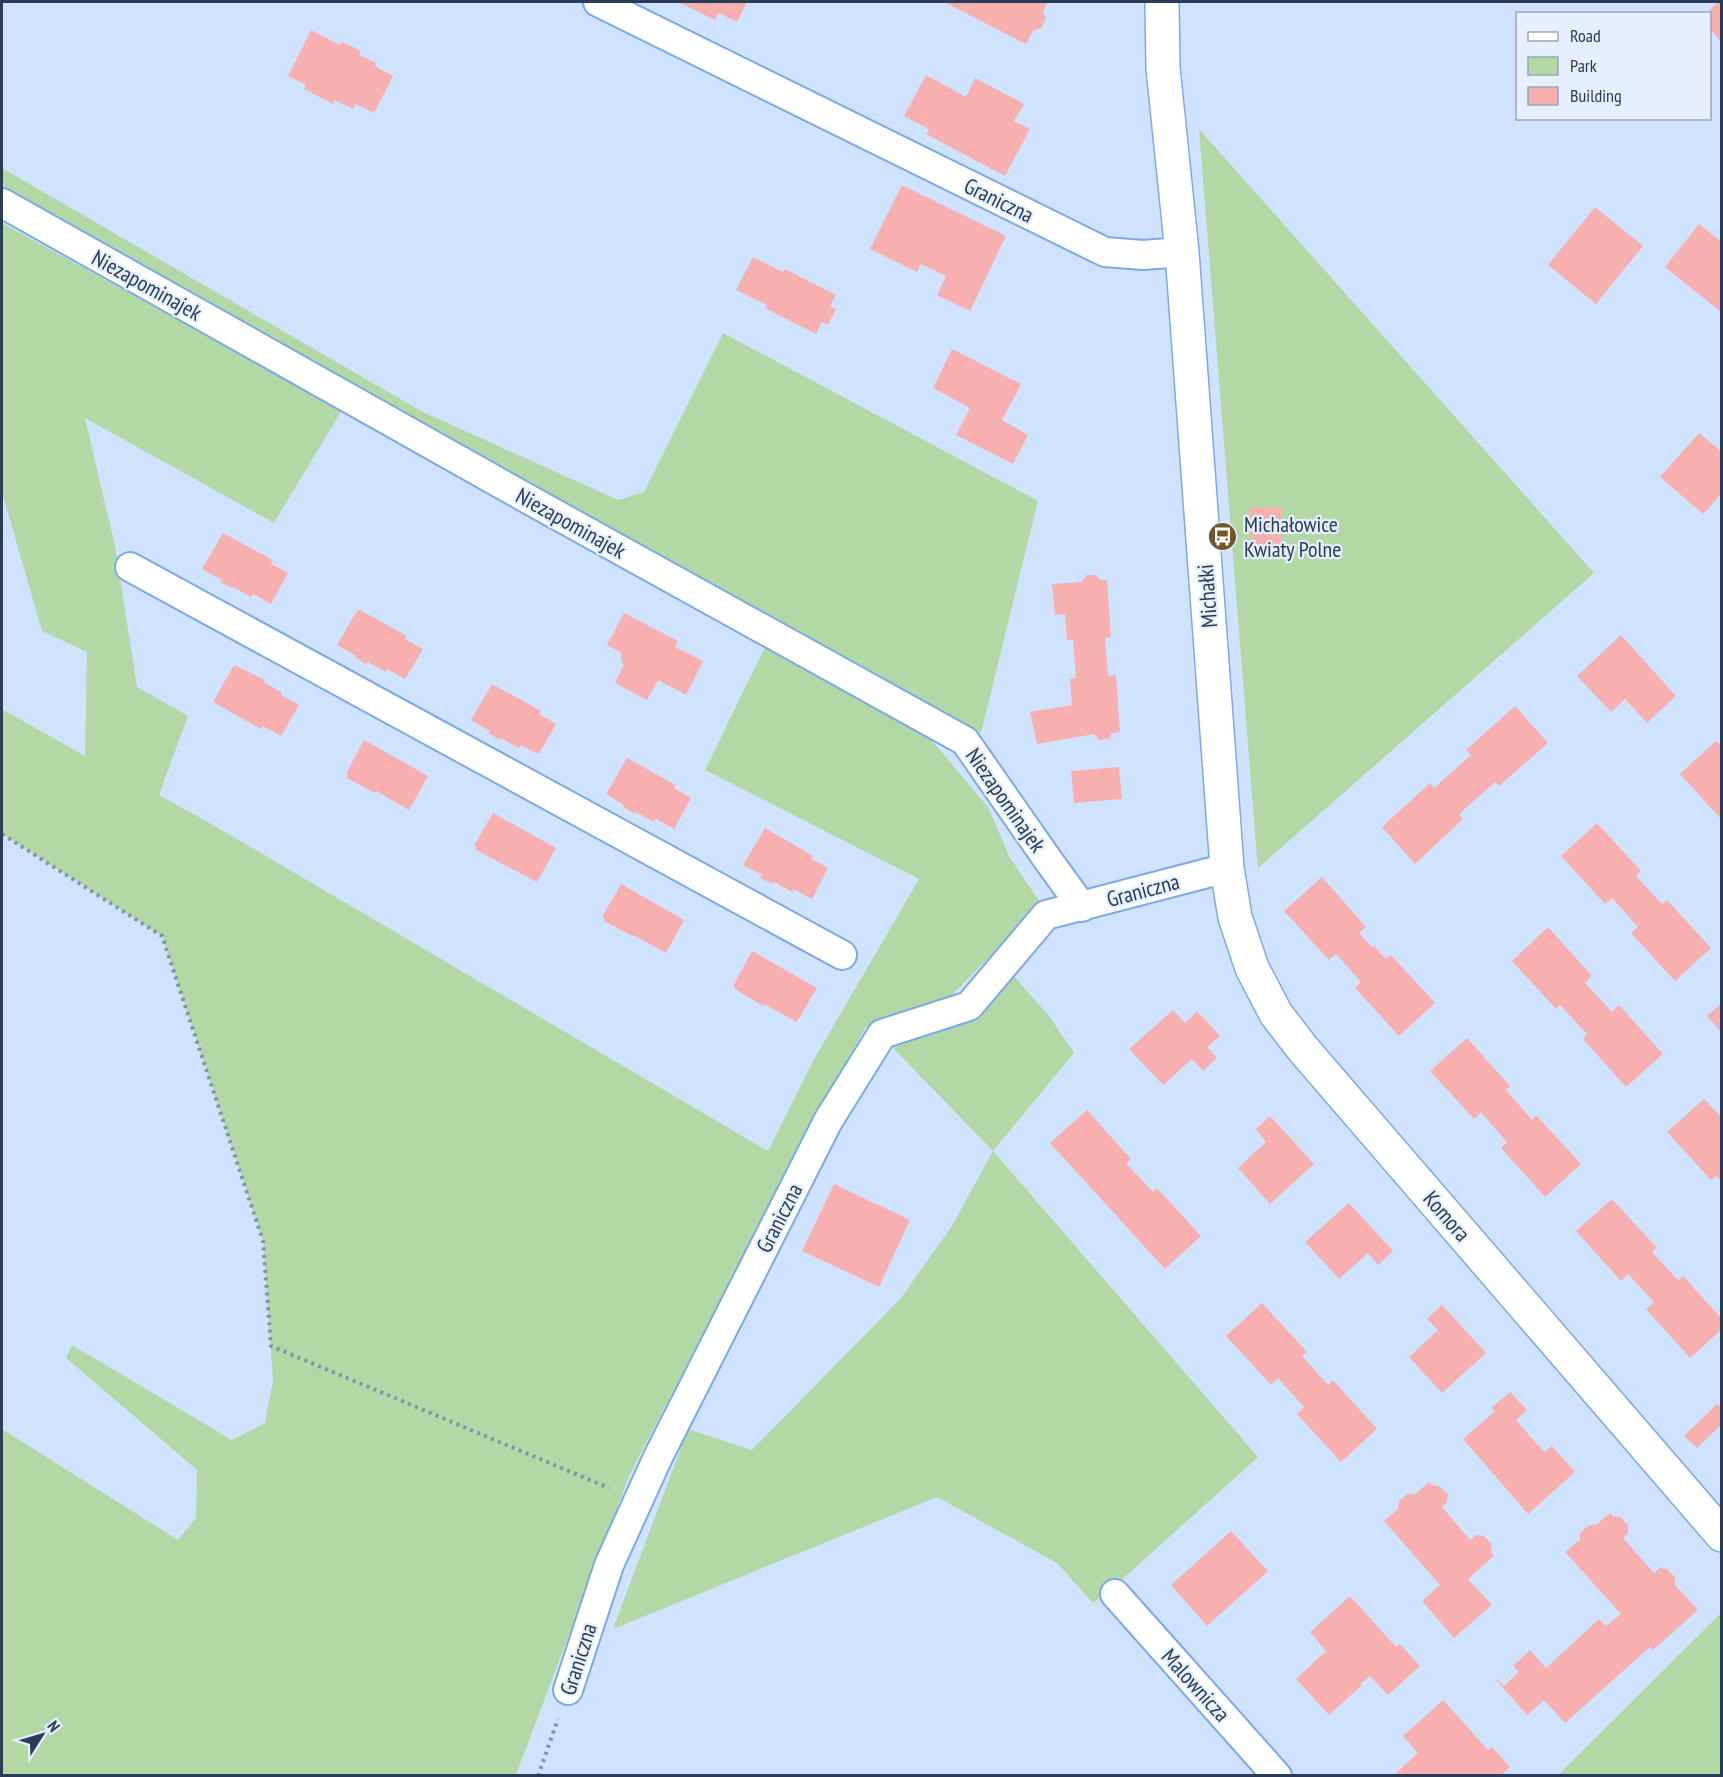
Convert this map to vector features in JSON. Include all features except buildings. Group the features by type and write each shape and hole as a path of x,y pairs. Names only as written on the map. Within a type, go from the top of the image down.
{"street":[{"name":"Graniczna","path":"598,2 1105,252 1143,255 1182,252"},
{"path":"1162,2 1163,68 1182,252"},
{"name":"Niezapominajek","path":"2,203 528,500 965,741 1082,906"},
{"name":"Michałki","path":"1182,252 1227,868"},
{"path":"130,567 842,955"},
{"name":"Graniczna","path":"568,1690 609,1565 689,1395 828,1121 882,1034 969,1006 1046,915 1227,868"},
{"name":"Komora","path":"1227,868 1238,927 1252,968 1276,1014 1311,1058 1722,1535"},
{"name":"Malownicza","path":"1115,1594 1277,1776"}],"path":[{"path":"2,834 162,936 263,1241 271,1346 639,1500"},
{"name":"Graniczna","path":"538,1776 568,1690"}],"green space":[{"path":"1199,129 1594,573 1258,868 1257,858"},
{"path":"2,168 421,411 618,500 644,492 723,333 1038,501 981,733 2,191"},
{"path":"2,223 342,410 274,523 85,418 115,546 137,687 188,716 159,795 768,1151 813,1061 919,879 705,770 765,647 806,666 928,736 988,807 1009,856 1041,904 952,995 865,1028 629,1476 516,1775 2,1775 2,1429 178,1540 196,1518 197,1470 66,1358 72,1345 232,1440 265,1423 273,1380 263,1241 162,936 2,834 2,709 85,756 87,652 42,631 2,492"},
{"path":"1013,975 1049,1016 1074,1053 993,1151 893,1048 972,1014"},
{"path":"993,1151 1258,1457 1093,1603 1057,1563 937,1497 613,1629 688,1429 752,1450 901,1298 952,1226"},
{"path":"1721,1613 1721,1775 1558,1775"}],"place":[{"name":"Michałowice Kwiaty Polne","path":"1223,537"}]}
